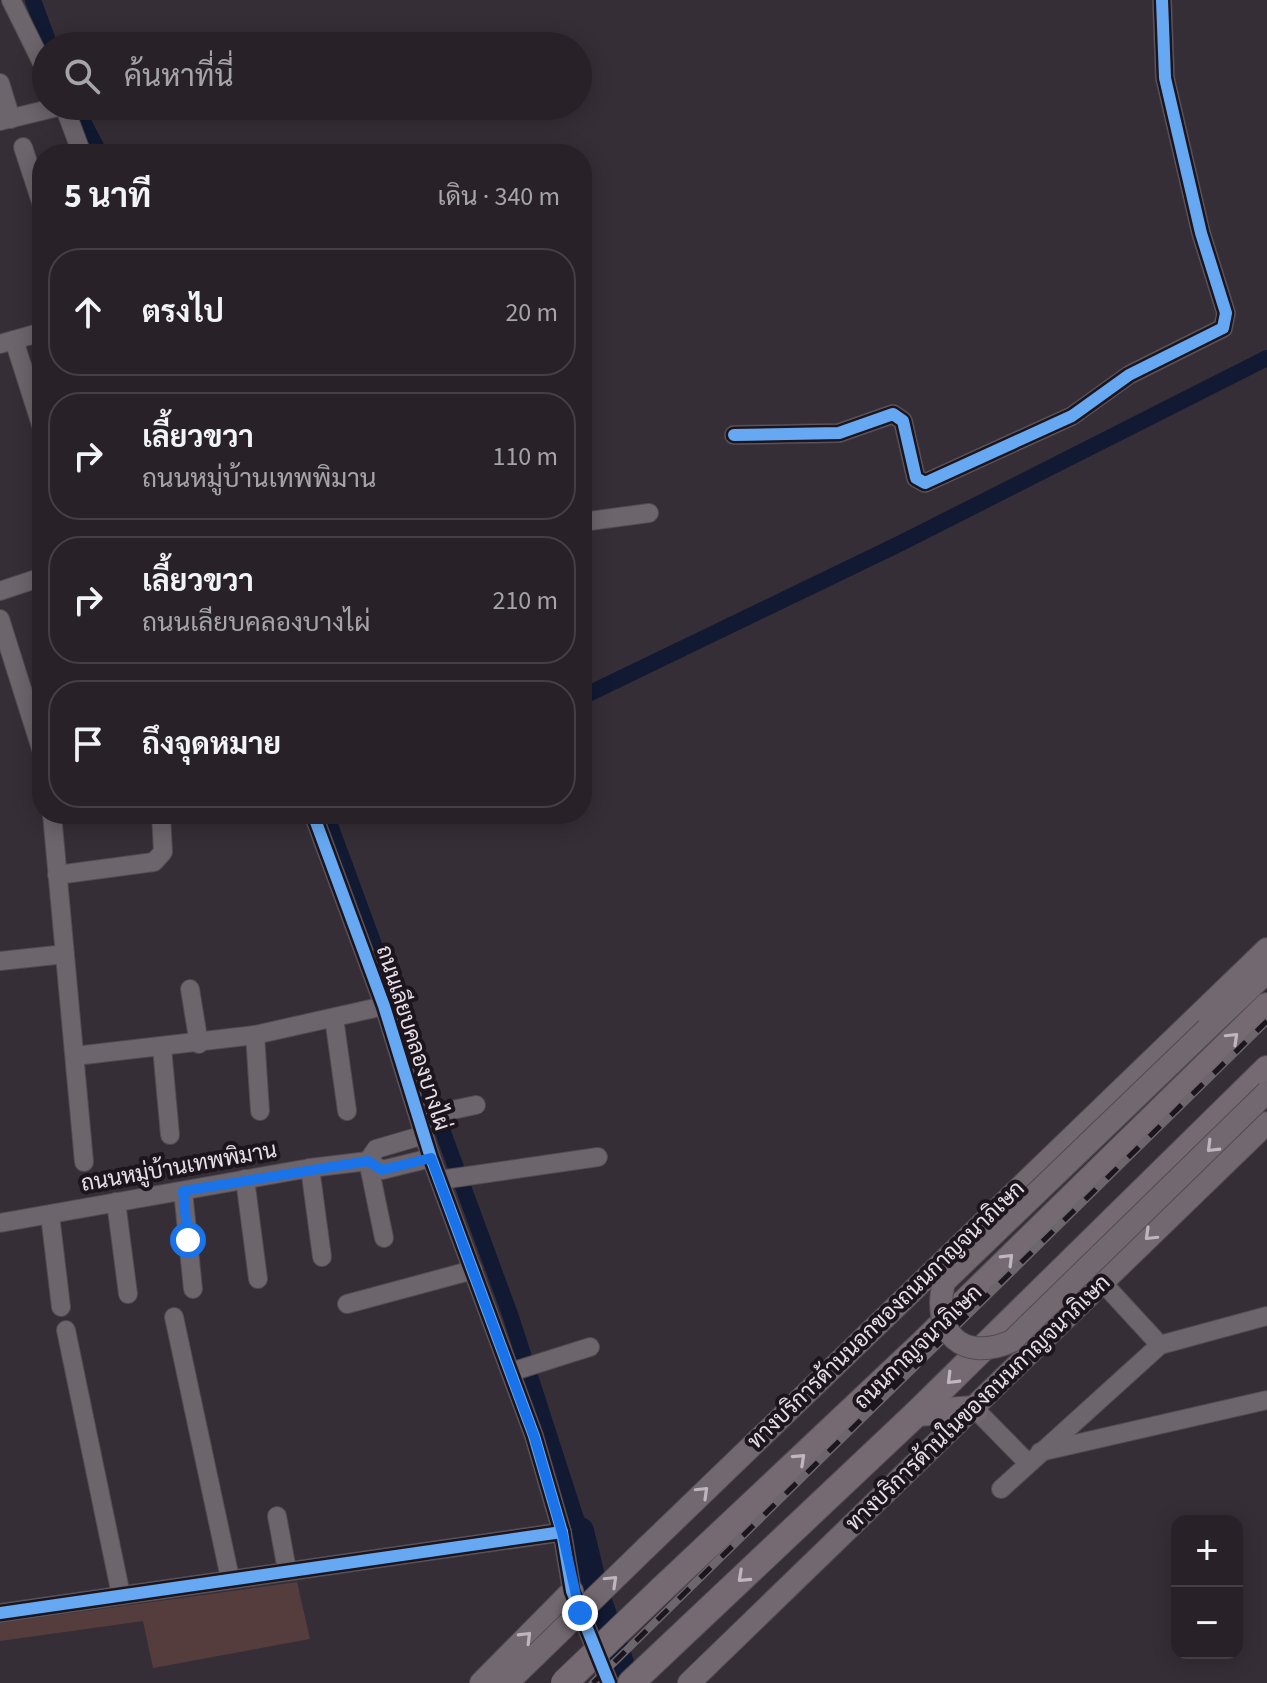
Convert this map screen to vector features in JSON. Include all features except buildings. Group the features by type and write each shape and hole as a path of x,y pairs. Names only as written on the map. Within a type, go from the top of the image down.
{"highway":[{"name":"ถนนกาญจนาภิเษก","path":"564,1683 911,1355 1267,1006"},
{"name":"ถนนกาญจนาภิเษก","path":"631,1683 917,1413 1267,1069"},
{"path":"917,1413 975,1409"}],"main road":[{"name":"ทางบริการด้านนอกของถนนกาญจนาภิเษก","path":"507,1683 1267,949"},
{"path":"1267,972 950,1274 944,1282 939,1302 940,1316 954,1338 976,1349 993,1350 1012,1341 1267,1092"},
{"name":"ทางบริการด้านในของถนนกาญจนาภิเษก","path":"691,1682 1267,1123"},
{"path":"481,1683 572,1591"}],"street":[{"path":"11,0 32,43"},
{"path":"734,435 839,433 893,414 903,421 916,478 925,483 1072,416 1129,375 1223,328 1226,313 1217,294 1201,233 1165,78 1162,0"},
{"path":"0,83 6,120 32,114"},
{"path":"69,120 78,144"},
{"path":"23,147 32,174"},
{"path":"32,335 7,342 32,403"},
{"path":"592,521 649,513"},
{"path":"0,591 32,580"},
{"path":"0,619 32,720"},
{"path":"53,824 84,1162"},
{"path":"57,875 154,862 163,852 162,824"},
{"name":"ถนนเลียบคลองบางไผ่","path":"317,824 384,1006 423,1123 431,1158 444,1179 473,1270 515,1371 562,1532 572,1591 609,1683"},
{"path":"0,961 65,954"},
{"path":"190,989 199,1044"},
{"path":"75,1056 199,1044 255,1035 384,1006"},
{"path":"334,1018 347,1111"},
{"path":"255,1035 260,1111"},
{"path":"162,1048 170,1135"},
{"name":"ถนนหมู่บ้านเทพพิมาน","path":"368,1161 376,1149 423,1123 452,1110 476,1105"},
{"path":"444,1179 598,1157"},
{"name":"ถนนหมู่บ้านเทพพิมาน","path":"0,1223 310,1168 368,1161 382,1170 431,1158"},
{"path":"368,1161 384,1238"},
{"path":"310,1168 322,1257"},
{"path":"245,1179 258,1279"},
{"path":"183,1191 193,1289"},
{"path":"116,1202 128,1294"},
{"path":"50,1215 61,1307"},
{"path":"347,1304 473,1270"},
{"path":"1102,1282 1160,1345"},
{"path":"1001,1489 1160,1345 1267,1316"},
{"path":"174,1317 230,1578"},
{"path":"66,1330 121,1595"},
{"path":"515,1371 590,1347"},
{"path":"1034,1457 1267,1400"},
{"path":"975,1409 1034,1457"},
{"path":"277,1516 287,1570"},
{"path":"1,1609 121,1595 562,1532"}],"shaded area":[{"path":"297,1582 310,1639 153,1668 143,1621 0,1641 0,1623"}],"waterway":[{"path":"33,0 45,32"},
{"path":"82,120 95,144"},
{"path":"592,692 899,544 1267,358"},
{"path":"330,824 511,1317 580,1531"},
{"path":"580,1531 595,1593 627,1683"}],"railway":[{"path":"593,1683 1267,1021"}],"cycle path":[{"path":"734,435 839,433 893,414 903,421 916,478 925,483 1072,416 1129,375 1223,328 1226,313 1201,233 1165,78 1162,0"},
{"path":"317,824 384,1006 431,1158 534,1436 562,1532 572,1591 609,1683"},
{"path":"0,1613 562,1532"}],"route":[{"path":"188,1240 183,1191 310,1168 368,1161 382,1170 431,1158 534,1436 562,1532 572,1591 580,1613"}]}
